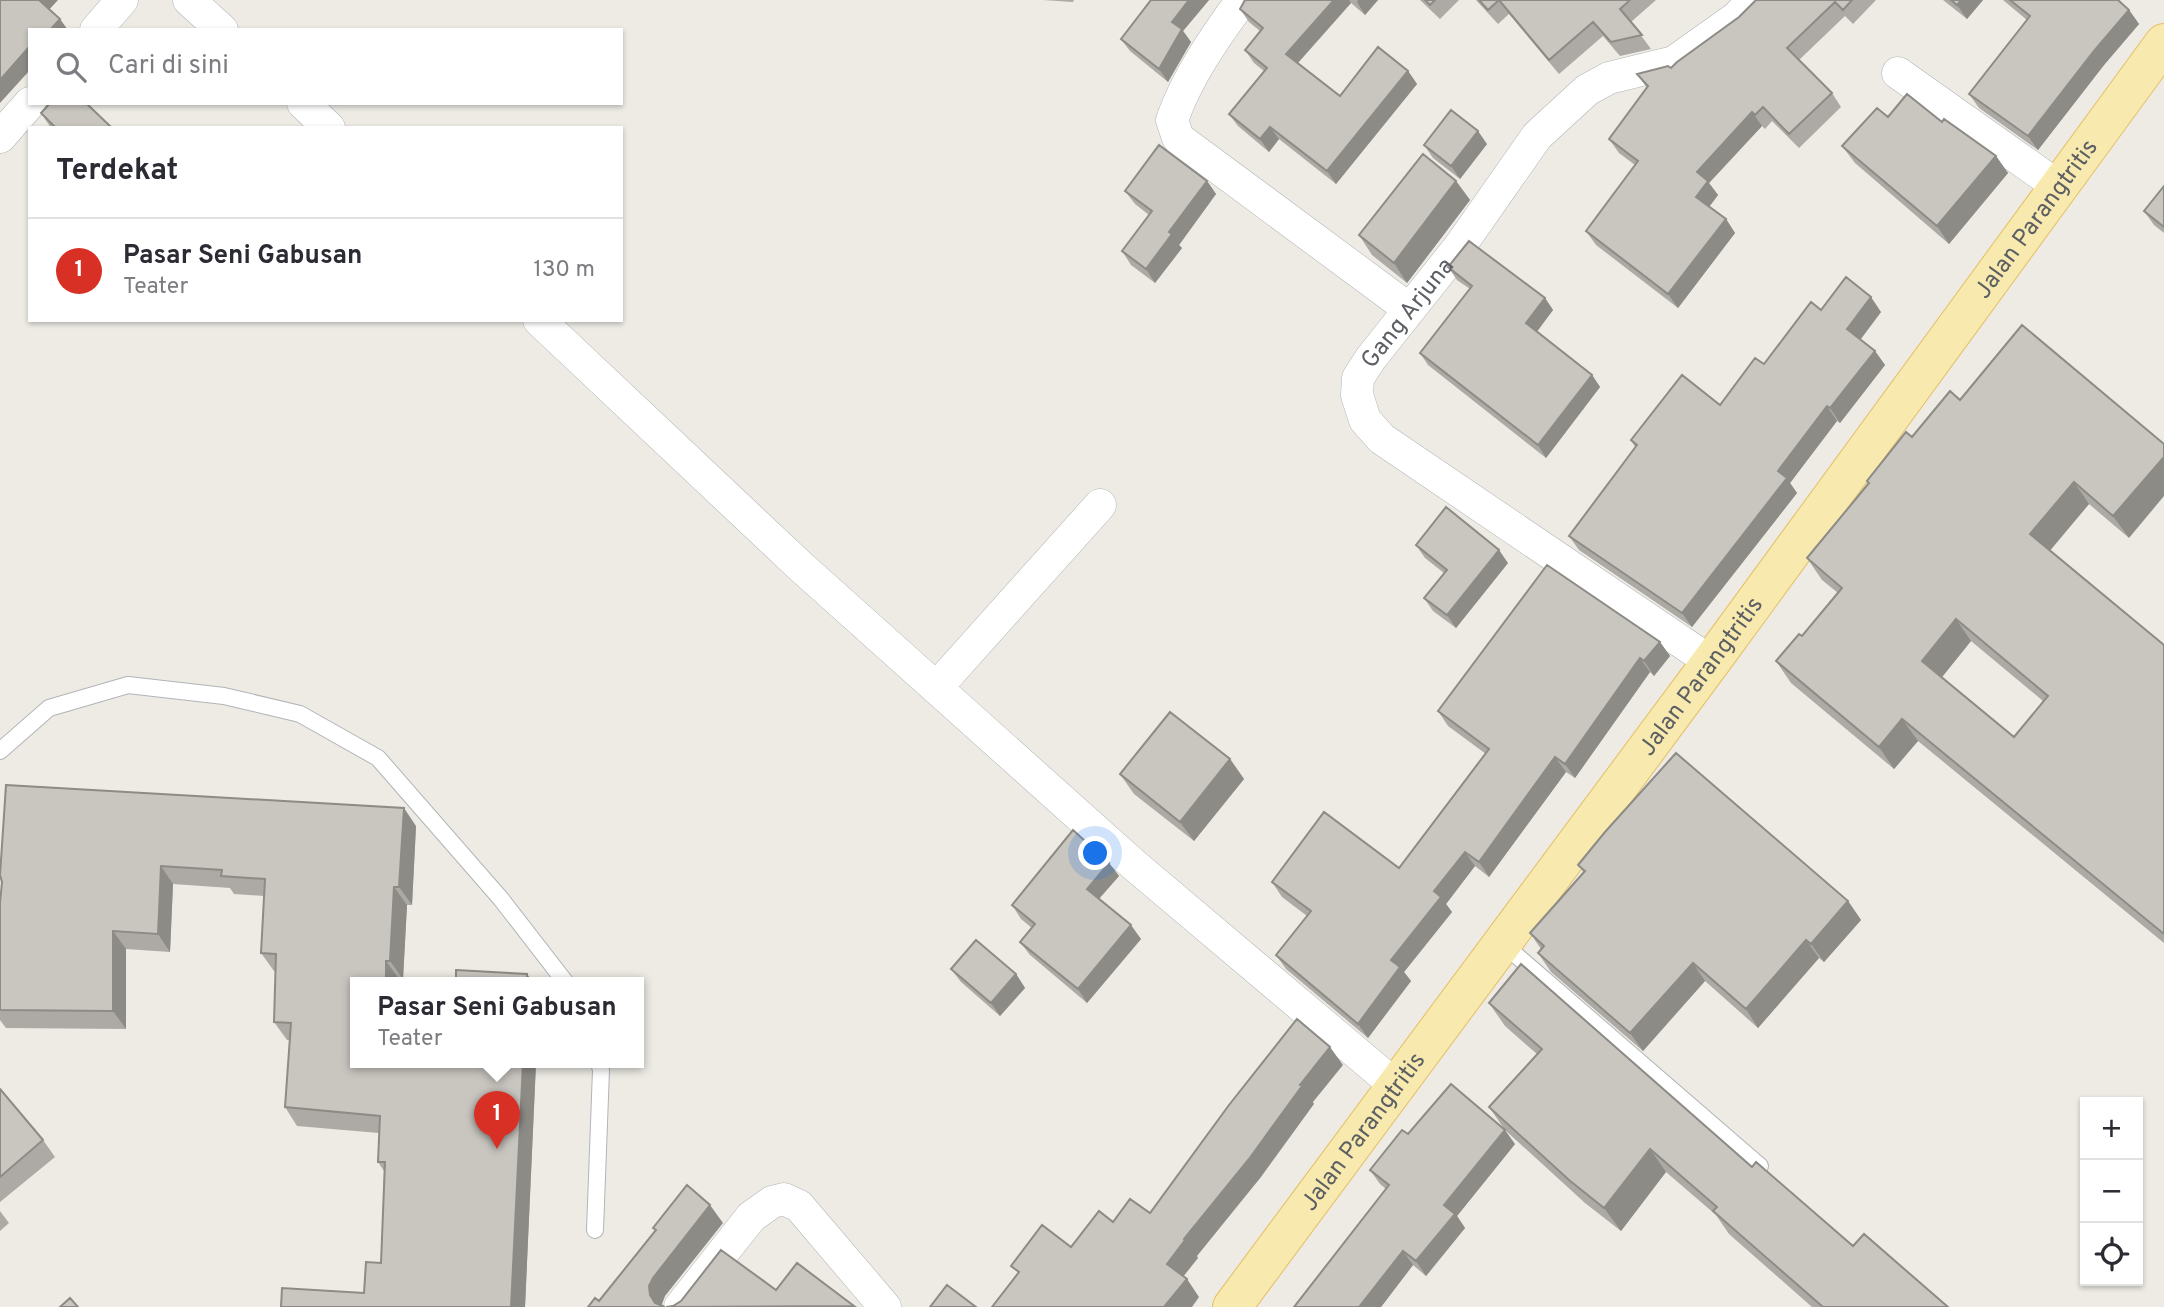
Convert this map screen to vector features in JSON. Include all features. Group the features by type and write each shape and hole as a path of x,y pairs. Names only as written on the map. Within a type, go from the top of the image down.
{"main road":[{"name":"Jalan Parangtritis","path":"1232,1307 1711,662 2164,43"}],"street":[{"path":"98,28 122,0"},
{"path":"189,0 220,28"},
{"path":"1242,0 1217,34 1177,105 1172,120 1178,138 1409,309"},
{"name":"Gang Arjuna","path":"1711,662 1382,439 1365,420 1357,395 1359,378 1371,358 1460,246 1536,136 1587,90 1609,78 1674,62 1736,18 1754,0"},
{"path":"1898,73 2059,187"},
{"path":"0,137 28,105"},
{"path":"305,105 328,126"},
{"path":"541,322 799,565 1133,864 1396,1086"},
{"path":"937,687 1100,505"},
{"path":"680,1307 751,1217 772,1202 783,1199 799,1206 885,1307"}],"lane":[{"path":"0,751 49,708 128,685 224,695 300,714 378,758 501,899 561,977"},
{"path":"1502,943 1760,1166"},
{"path":"595,1230 601,1068"}],"building":[{"path":"0,0 39,0 60,19 52,28 28,28 28,48 0,80"},
{"path":"1151,0 1189,0 1172,22 1182,29 1159,69 1121,39"},
{"path":"1245,0 1334,0 1286,54 1340,96 1378,47 1408,71 1327,171 1270,127 1260,139 1229,114 1267,68 1245,50 1263,28 1240,9"},
{"path":"1479,0 1499,0 1488,10"},
{"path":"1499,0 1630,0 1620,9 1642,35 1611,42 1593,22 1549,60"},
{"path":"1756,0 1852,0 1843,10 1835,2 1787,48 1832,93 1789,134 1763,107 1755,115 1752,112 1697,172 1708,181 1696,197 1726,219 1668,294 1586,231 1638,161 1609,139 1648,86 1637,74 1668,66 1671,68 1739,17"},
{"path":"2010,0 2118,0 2129,10 2028,136 1969,94 2030,16"},
{"path":"1907,94 1942,122 1944,119 1996,156 1937,226 1842,146 1877,108 1888,117"},
{"path":"48,105 88,105 110,126 54,126 41,113"},
{"path":"1451,110 1478,131 1451,166 1424,145"},
{"path":"1159,145 1207,181 1169,232 1172,234 1146,269 1122,251 1152,211 1125,191"},
{"path":"1423,154 1456,181 1394,263 1359,235"},
{"path":"2164,186 2164,227 2144,211"},
{"path":"1469,241 1545,298 1526,323 1592,375 1538,445 1420,353 1472,286 1448,267"},
{"path":"1846,277 1871,297 1847,329 1875,351 1830,408 1827,406 1778,471 1787,478 1682,613 1569,536 1637,445 1631,440 1682,375 1720,405 1755,358 1764,364 1811,302 1821,310"},
{"path":"2022,325 2164,444 2164,457 2113,516 2074,482 2030,534 2164,645 2164,934 1902,719 1879,747 1776,661 1799,634 1802,636 1842,588 1807,558 1869,483 1867,481 1906,432 1912,437 1950,391 1960,400","holes":["1956,619 2048,696 2014,737 1922,661"]},
{"path":"1446,507 1499,550 1447,615 1424,598 1447,570 1416,545"},
{"path":"1547,565 1660,642 1644,661 1640,658 1565,764 1555,757 1479,862 1465,852 1434,891 1441,897 1391,960 1400,967 1358,1024 1276,955 1311,911 1272,882 1324,812 1399,868 1489,749 1438,711"},
{"path":"1170,712 1230,759 1180,822 1120,774"},
{"path":"1676,753 1848,901 1811,944 1806,940 1746,1009 1693,963 1630,1033 1538,953 1544,946 1530,933 1585,871 1578,865"},
{"path":"6,785 404,808 399,887 394,887 390,961 386,961 386,977 350,977 350,1068 523,1068 511,1307 281,1307 282,1288 364,1293 366,1262 381,1263 385,1162 378,1162 380,1116 285,1107 291,1023 274,1022 276,954 261,953 265,879 221,876 222,870 161,866 158,934 113,931 113,1011 0,1010 0,875"},
{"path":"1073,830 1109,863 1087,889 1131,925 1078,989 1020,942 1035,924 1012,905"},
{"path":"976,940 1016,974 991,1003 951,969"},
{"path":"1521,964 1752,1167 1756,1162 1853,1246 1864,1234 1948,1307 1823,1307 1713,1211 1717,1207 1650,1149 1604,1208 1569,1180 1489,1107 1542,1049 1489,1003"},
{"path":"456,970 527,974 527,977 456,977"},
{"path":"1297,1019 1330,1047 1249,1159 1167,1264 1187,1279 1164,1307 992,1307 1019,1272 1011,1266 1042,1225 1071,1247 1099,1211 1113,1222 1130,1199 1150,1213 1229,1105"},
{"path":"1451,1084 1505,1130 1444,1205 1455,1214 1416,1261 1403,1251 1359,1307 1294,1307 1389,1185 1370,1170 1402,1130 1408,1134"},
{"path":"0,1089 43,1140 0,1177"},
{"path":"687,1185 710,1205 649,1286 655,1303 665,1307 588,1307 595,1298 599,1301 656,1230 653,1228"},
{"path":"721,1250 776,1290 797,1263 854,1306 666,1307 681,1301"},
{"path":"947,1285 976,1307 930,1307"},
{"path":"70,1298 78,1307 60,1307"}],"place":[{"name":"Pasar Seni Gabusan","path":"497,1149"}]}
